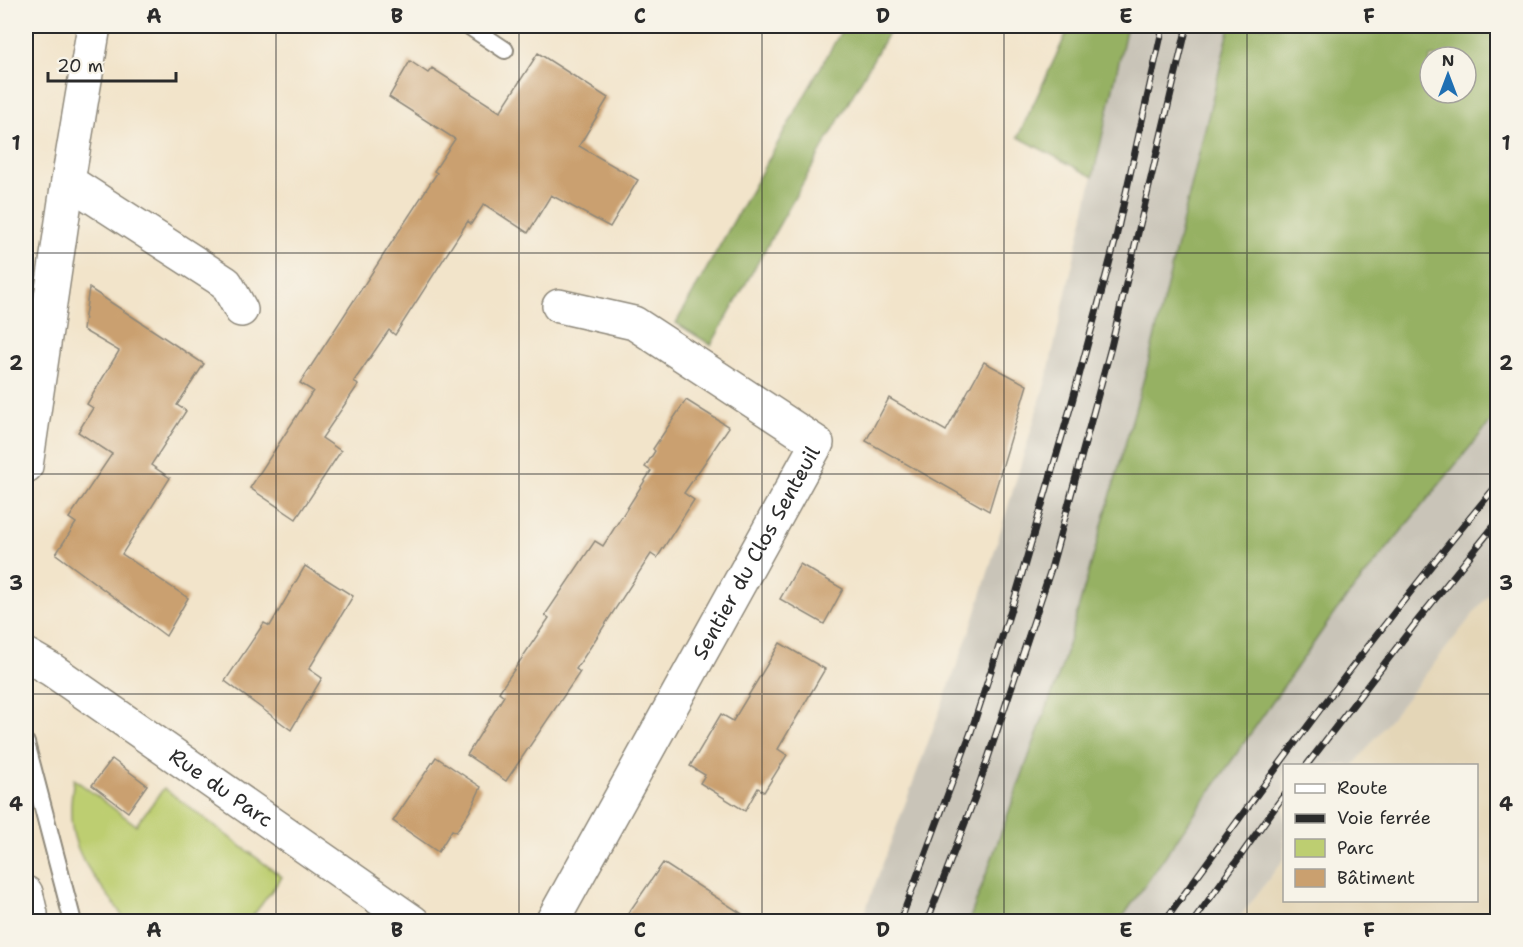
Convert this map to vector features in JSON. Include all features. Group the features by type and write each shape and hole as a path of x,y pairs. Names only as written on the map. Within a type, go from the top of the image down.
{"street":[{"path":"26,466 68,180 94,26"},
{"path":"68,180 226,283 241,310"},
{"name":"Sentier du Clos Senteuil","path":"552,921 817,443 634,323 559,306"},
{"name":"Rue du Parc","path":"26,656 52,670 413,921"}],"lane":[{"path":"469,26 505,50"},
{"path":"26,743 73,921"}],"shaded area":[{"path":"1127,26 1230,26 1148,364 1062,666 969,921 861,922 973,622 1046,381"},
{"path":"1497,414 1497,584 1355,764 1283,764 1283,860 1237,921 1120,922 1336,611"},
{"path":"1497,584 1497,921 1237,922 1283,860 1283,902 1478,902 1478,764 1355,764"}],"green space":[{"path":"844,26 892,26 711,345 676,323"},
{"path":"1070,26 1127,26 1093,177 1018,137"},
{"path":"1230,26 1497,26 1497,414 1336,611 1120,921 969,921 1062,666 1148,364"},
{"path":"74,779 136,825 164,788 282,877 249,921 125,921 88,868 77,846 71,814"}],"building":[{"path":"538,53 608,98 579,146 638,180 610,227 551,195 528,233 484,204 471,224 468,221 395,335 389,330 354,381 358,385 322,438 341,451 296,519 250,488 313,391 300,383 437,173 434,171 455,139 389,97 410,61 428,73 432,68 500,112"},
{"path":"89,288 204,364 177,405 186,411 151,465 170,478 122,554 188,598 166,636 56,554 76,523 69,518 112,454 78,432 93,408 87,404 119,351 83,330"},
{"path":"984,362 1027,385 989,511 866,441 889,398 946,431"},
{"path":"686,400 729,427 684,493 694,500 657,558 651,554 576,669 580,672 506,781 467,755 504,696 499,692 549,618 545,615 595,541 603,546 651,471 645,467 655,451 653,449"},
{"path":"800,564 843,589 824,624 780,599"},
{"path":"305,566 353,596 309,669 322,678 291,730 225,681 264,623 270,626"},
{"path":"780,643 825,669 778,749 787,755 764,792 758,788 745,811 700,783 705,775 690,766 721,714 733,721"},
{"path":"436,757 481,787 470,811 456,832 452,830 438,852 393,821"},
{"path":"112,759 147,785 128,812 92,785"},
{"path":"663,863 753,921 623,921"}],"railway":[{"path":"900,922 971,732 1017,591 1072,402 1115,242 1163,26"},
{"path":"927,922 975,797 1051,569 1111,347 1187,26"},
{"path":"1164,922 1369,645 1498,484"},
{"path":"1308,764 1418,620 1498,521"},
{"path":"1193,922 1283,796"}]}
